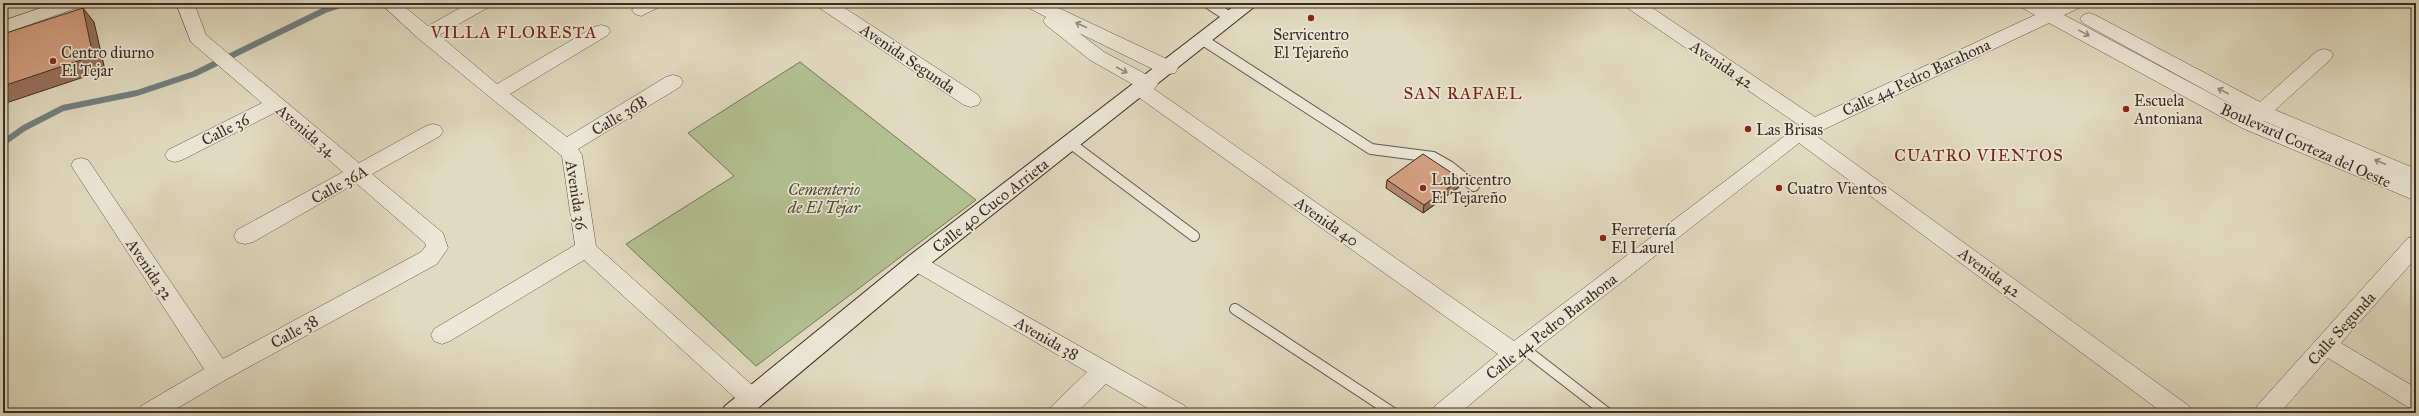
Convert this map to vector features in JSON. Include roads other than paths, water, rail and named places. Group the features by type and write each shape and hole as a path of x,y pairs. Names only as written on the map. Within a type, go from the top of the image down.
{"main road":[{"name":"Calle 40 Cuco Arrieta","path":"734,413 917,262 1250,3"}],"street":[{"path":"3,28 73,3"},
{"name":"Avenida 34","path":"185,3 198,38 435,239 437,248"},
{"name":"Avenida 36","path":"389,3 496,93 566,147 572,156 586,249 752,399"},
{"path":"426,35 483,3"},
{"name":"Avenida Segunda","path":"824,3 971,100"},
{"name":"Avenida 40","path":"1029,3 1097,56 1145,86 1518,350"},
{"path":"1033,3 1168,68"},
{"name":"Avenida 42","path":"1632,3 1806,129 2181,413"},
{"name":"Boulevard Corteza del Oeste","path":"2027,3 2064,8 2255,118 2416,193"},
{"name":"Calle 44 Pedro Barahona","path":"1443,413 1518,350 1806,129 2064,8"},
{"path":"496,93 601,31"},
{"path":"2255,118 2324,54"},
{"name":"Calle 36B","path":"566,147 673,82"},
{"name":"Calle 36","path":"175,155 275,104"},
{"name":"Boulevard Corteza del Oeste","path":"2255,118 2416,177"},
{"name":"Calle 36A","path":"246,236 433,131"},
{"name":"Avenida 32","path":"81,165 219,372"},
{"name":"Calle Segunda","path":"2265,413 2325,345 2409,266 2416,244"},
{"name":"Calle 38","path":"149,413 219,372 428,258 437,248"},
{"path":"442,336 586,249"},
{"name":"Avenida 38","path":"917,262 1177,413"},
{"path":"2325,345 2416,400"},
{"path":"1060,413 1104,371"}],"lane":[{"path":"1208,3 1231,18"},
{"path":"1203,40 1371,149 1387,153 1432,157 1443,162 1474,186"},
{"path":"1070,143 1194,236"},
{"path":"1235,309 1393,413"},
{"path":"1518,350 1607,413"}],"waterway":[{"path":"3,143 24,128 63,108 137,93 194,74 325,10 347,3"}],"place":[{"name":"Servicentro El Tejareño","path":"1311,18"},
{"name":"Centro diurno El Tejar","path":"53,61"},
{"name":"Escuela Antoniana","path":"2126,109"},
{"name":"Las Brisas","path":"1748,129"},
{"name":"Lubricentro El Tejareño","path":"1423,188"},
{"name":"Cuatro Vientos","path":"1779,188"},
{"name":"Ferretería El Laurel","path":"1603,238"}],"district":[{"name":"VILLA FLORESTA","path":"514,32"},
{"name":"SAN RAFAEL","path":"1463,93"},
{"name":"CUATRO VIENTOS","path":"1979,155"}],"park label":[{"name":"Cementerio de El Tejar","path":"824,198"}]}
